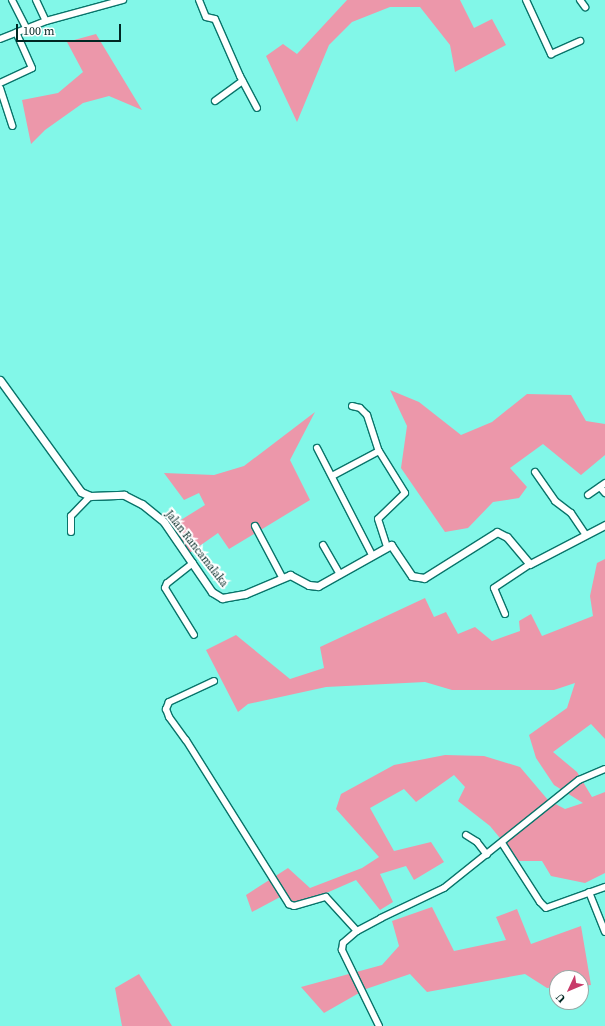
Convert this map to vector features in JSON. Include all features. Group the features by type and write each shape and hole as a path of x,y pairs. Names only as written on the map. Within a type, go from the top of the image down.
{"street":[{"path":"12,0 26,28"},
{"path":"36,0 46,21"},
{"path":"0,39 46,21 123,0"},
{"path":"199,0 206,17 215,20 257,108"},
{"path":"526,0 544,33 551,54 580,41"},
{"path":"580,0 584,6"},
{"path":"0,83 32,68 16,32"},
{"path":"215,101 243,81"},
{"path":"0,88 12,126"},
{"path":"0,380 71,481 81,492 90,496 71,516 71,532"},
{"path":"352,406 360,408 367,415 379,451 405,493 378,519 379,527 387,546"},
{"path":"317,448 372,555"},
{"path":"332,476 379,451"},
{"path":"535,472 555,501 571,513 586,535"},
{"path":"588,495 603,485 605,494"},
{"name":"Jalan Rancamalaka","path":"90,496 124,495 142,504 164,522 212,592 222,598 245,594 282,577"},
{"path":"505,614 494,588 530,564 605,525"},
{"path":"255,526 282,577 290,575 314,586 322,585 387,546 395,547 411,574 420,579 497,532 508,537 530,564"},
{"path":"323,545 340,574"},
{"path":"193,563 167,583 164,588 194,635"},
{"path":"214,681 169,702 166,709 168,717 186,740 289,904 294,906 326,897 357,931"},
{"path":"379,1026 342,950 343,943 357,931 444,888 579,780 605,769"},
{"path":"466,835 477,842 487,855"},
{"path":"502,843 540,902 546,908 605,887"},
{"path":"589,892 605,932"}],"shaded area":[{"path":"347,0 460,0 474,28 492,19 506,45 455,72 450,45 420,7 390,7 352,22 329,45 297,122 266,56 283,44 297,54"},
{"path":"96,34 142,110 109,96 83,103 45,130 31,144 22,100 58,93 83,72 67,42"},
{"path":"390,390 419,402 461,435 492,422 527,394 571,395 586,421 605,424 605,455 581,475 543,444 510,468 527,487 519,498 493,502 468,528 445,532 401,468 407,426"},
{"path":"315,412 290,460 310,500 229,549 218,533 188,554 168,528 205,505 199,493 184,500 164,473 214,475 244,466"},
{"path":"605,559 605,739 591,724 553,752 577,772 592,797 605,792 605,873 585,883 551,876 542,861 519,861 490,826 458,801 465,787 454,775 416,802 404,789 370,808 394,851 431,842 444,862 414,880 406,866 380,874 393,902 380,910 356,880 299,905 282,896 252,912 246,895 288,868 310,888 362,868 379,857 336,809 341,794 394,765 445,755 484,756 520,767 548,800 565,809 583,803 554,785 536,758 529,735 567,708 575,683 554,690 452,690 425,682 326,687 248,704 238,712 206,650 236,635 290,679 324,668 320,647 425,598 434,617 446,612 458,634 475,627 492,641 520,631 519,621 531,614 542,636 593,616 590,596 597,563"},
{"path":"432,907 454,951 506,940 496,917 517,909 531,944 581,926 588,970 549,970 549,988 525,974 427,992 410,974 366,989 324,1013 301,987 382,965 399,946 392,921"},
{"path":"589,973 591,985 589,985"},
{"path":"139,974 172,1026 122,1026 115,988"}]}
